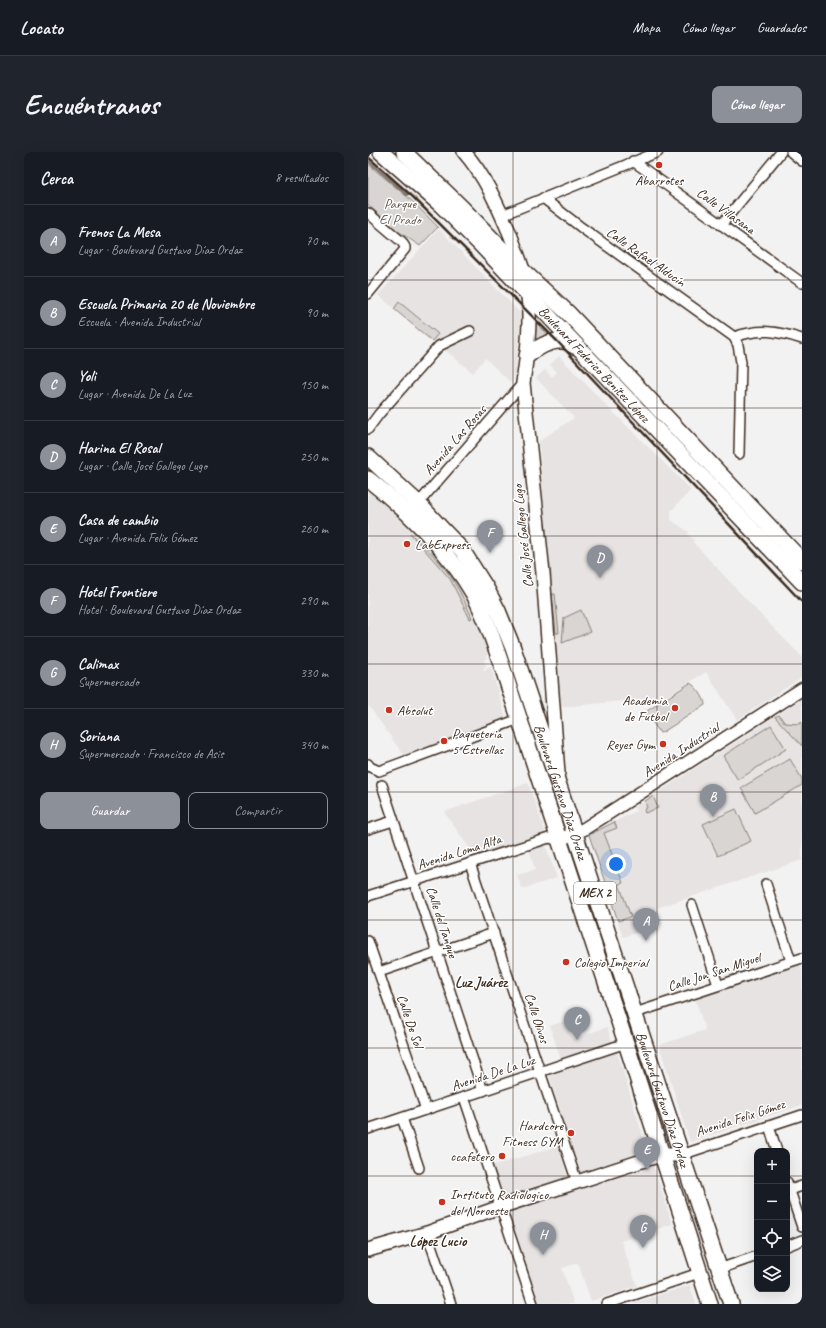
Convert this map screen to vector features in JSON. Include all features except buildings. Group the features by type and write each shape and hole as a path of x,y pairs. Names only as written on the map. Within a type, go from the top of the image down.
{"main road":[{"name":"Boulevard Federico Benítez López","path":"381,152 525,281 568,313 802,561"},
{"name":"Boulevard Federico Benítez López","path":"404,152 462,208 581,349 802,582"},
{"name":"Calle José Gallego Lugo","path":"464,152 482,175 492,192 517,254 525,281 529,318 527,356 523,383 543,573 560,789"},
{"path":"527,356 535,349 558,341 564,341 581,349"},
{"name":"Boulevard Gustavo Díaz Ordaz","path":"368,456 418,503 462,550 486,588 498,611 513,648 731,1304"},
{"name":"Boulevard Gustavo Díaz Ordaz","path":"368,479 385,492 440,547 458,570 473,593 485,618 626,1044 710,1304"},
{"name":"Avenida Felix Gómez","path":"368,1250 427,1233 500,1207 662,1155 681,1155"}],"street":[{"path":"502,215 658,152"},
{"path":"722,224 781,152"},
{"path":"791,152 802,161"},
{"name":"Calle Villasana","path":"633,161 802,283"},
{"name":"Calle Rafael Alducín","path":"543,198 582,228 734,337"},
{"path":"368,213 402,242 405,249 368,294"},
{"path":"739,454 740,362 738,345 734,337 748,332 767,330 802,339"},
{"path":"368,429 379,414 439,346 470,331"},
{"name":"Avenida Las Rosas","path":"408,514 523,383"},
{"name":"Avenida Industrial","path":"559,840 584,829 802,689"},
{"path":"368,764 370,767 379,771 519,719"},
{"name":"Calle del Tanque","path":"382,785 483,1091"},
{"path":"368,829 394,821"},
{"name":"Avenida Loma Alta","path":"368,896 549,838 559,840"},
{"name":"Calle Olivos","path":"470,863 577,1182"},
{"path":"766,884 791,961"},
{"path":"692,905 718,985"},
{"path":"379,972 494,933"},
{"name":"Calle De Sol","path":"368,941 426,1110"},
{"name":"Calle Jon San Miguel","path":"635,1013 802,958"},
{"name":"Avenida De La Luz","path":"368,1129 626,1044"},
{"path":"464,1097 533,1304"},
{"name":"Avenida Felix Gómez","path":"681,1155 802,1115"},
{"path":"402,1118 419,1168"},
{"path":"769,1126 776,1148"},
{"path":"790,1186 802,1186"},
{"path":"790,1192 802,1228"},
{"path":"427,1233 451,1304"},
{"path":"790,1245 802,1240"},
{"path":"719,1269 754,1257"},
{"path":"612,1303 699,1273"}],"shaded area":[{"path":"439,229 521,314 516,365 512,384 485,358 473,373 378,295"},
{"path":"559,356 691,490 671,511 671,520 689,532 688,534 694,540 693,542 802,657 802,677 737,720 706,672 665,697 561,707 539,441 574,418 536,378 545,370 552,377 557,372 550,365"},
{"path":"368,489 398,515 443,563 467,600 487,648 487,658 484,660 486,666 483,668 484,670 491,667 506,720 405,757 368,705"},
{"path":"802,699 802,860 657,908 662,924 623,937 589,835 636,811 634,808"},
{"path":"528,783 546,834 486,854 475,856 444,812"},
{"path":"545,844 557,878 522,889 517,875 535,870 529,848"},
{"path":"800,964 802,971 802,1105 690,1142 659,1045 705,1030 695,998"},
{"path":"565,1021 573,1039 607,1027 613,1044 561,1060 550,1026"},
{"path":"617,1052 648,1152 580,1174 549,1075"},
{"path":"558,1146 568,1179 502,1199 492,1166"},
{"path":"653,1164 672,1224 621,1241 637,1286 591,1301 578,1263 562,1268 574,1304 536,1304 506,1212"},
{"path":"690,1285 696,1304 632,1304 641,1301"}],"green space":[{"name":"Parque El Prado","path":"368,164 411,200 438,227 420,246 399,232 368,205"},
{"path":"399,302 438,334 432,341 394,309"},
{"path":"535,322 554,340 532,346"},
{"path":"410,533 446,570 459,590 472,618 470,619 450,579"},
{"path":"552,594 555,594 559,633 556,633"},
{"path":"581,610 590,632 562,643 564,618"},
{"path":"690,683 700,692 704,699 705,705 660,733 647,714 647,711"},
{"path":"779,715 785,723 799,724 802,722 802,746 775,717"},
{"path":"771,725 786,749 738,780 723,756"},
{"path":"790,759 802,779 802,785 755,813 741,788"},
{"path":"653,796 658,808 645,813 644,810 647,808 645,801"},
{"path":"736,809 751,841 718,856 703,824"},
{"path":"614,822 617,828 604,833 623,883 619,884 631,917 618,921 589,835"}],"waterway":[{"path":"368,161 407,195"}],"railway":[{"path":"368,157 413,197 557,341 802,602"}],"place":[{"name":"Abarrotes","path":"659,165"},
{"name":"LabExpress","path":"407,544"},
{"name":"Hotel Frontiere","path":"490,553"},
{"name":"Harina El Rosal","path":"600,578"},
{"name":"Academia de Futbol","path":"675,708"},
{"name":"Absolut","path":"389,710"},
{"name":"Paqueteria 5 Estrellas","path":"444,741"},
{"name":"Reyes Gym","path":"663,744"},
{"name":"Escuela Primaria 20 de Noviembre","path":"713,817"},
{"name":"Frenos La Mesa","path":"646,941"},
{"name":"Colegio Imperial","path":"566,962"},
{"name":"Yoli","path":"577,1040"},
{"name":"Hardcore Fitness GYM","path":"571,1133"},
{"name":"ccafetero","path":"502,1156"},
{"name":"Casa de cambio","path":"647,1170"},
{"name":"Instituto Radiologico del Noroeste","path":"442,1202"},
{"name":"Calimax","path":"643,1248"},
{"name":"Soriana","path":"543,1255"}],"district":[{"name":"Luz Juárez","path":"481,982"},
{"name":"López Lucio","path":"438,1241"}]}
